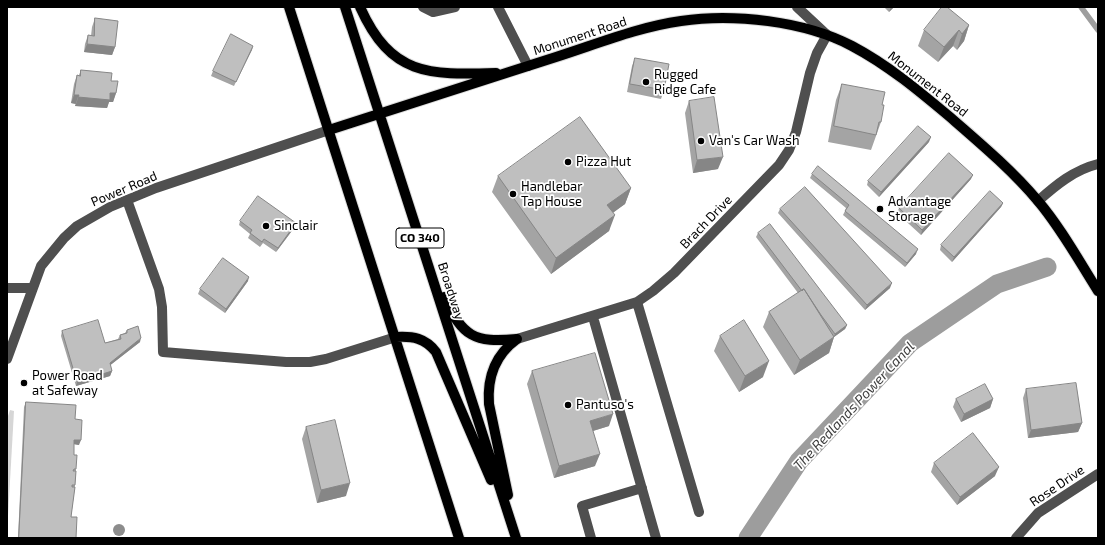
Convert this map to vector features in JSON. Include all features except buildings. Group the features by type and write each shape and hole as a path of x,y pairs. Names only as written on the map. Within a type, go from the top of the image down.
{"main road":[{"path":"289,7 396,337 459,538"},
{"name":"Broadway","path":"345,7 516,538"},
{"path":"360,7 370,28 380,43 406,63 440,73 458,75 508,73"},
{"name":"Monument Road","path":"328,130 648,28 681,21 711,19 770,22 827,35 851,45 903,78 979,141 1038,201 1098,291"},
{"path":"426,257 450,309 461,326 472,336 484,340 494,341 517,339"},
{"path":"396,337 420,338 429,342 436,352 516,538"},
{"path":"516,538 489,404 488,391 494,366 499,356 506,347 517,339"}],"street":[{"path":"422,7 433,12 443,8 455,7"},
{"path":"498,7 528,66"},
{"path":"797,7 827,35"},
{"name":"Brach Drive","path":"517,339 593,317 636,302 653,291 674,273 779,165 789,150 796,132 810,73 817,53 827,35"},
{"name":"Power Road","path":"7,359 31,288 41,266 64,238 77,226 93,216 156,188 328,130"},
{"path":"1038,201 1052,188 1069,176 1098,164"},
{"path":"127,200 159,289 162,307 163,352 286,362 310,362 326,359 396,337"},
{"path":"7,288 31,288"},
{"path":"636,302 699,512"},
{"path":"593,317 656,538"},
{"name":"Rose Drive","path":"1016,538 1038,513 1098,474"},
{"path":"591,538 582,506 642,488"}],"shaded area":[{"path":"10,410 14,411 7,534 7,419"}],"waterway":[{"path":"1081,7 1098,30"},
{"name":"The Redlands Power Canal","path":"748,538 799,461 910,343 997,284 1047,267"}],"place":[{"name":"Rugged Ridge Cafe","path":"646,82"},
{"name":"Van's Car Wash","path":"701,141"},
{"name":"Pizza Hut","path":"568,162"},
{"name":"Handlebar Tap House","path":"513,194"},
{"name":"Advantage Storage","path":"880,209"},
{"name":"Sinclair","path":"266,226"},
{"name":"Power Road at Safeway","path":"24,383"},
{"name":"Pantuso's","path":"568,405"}]}
